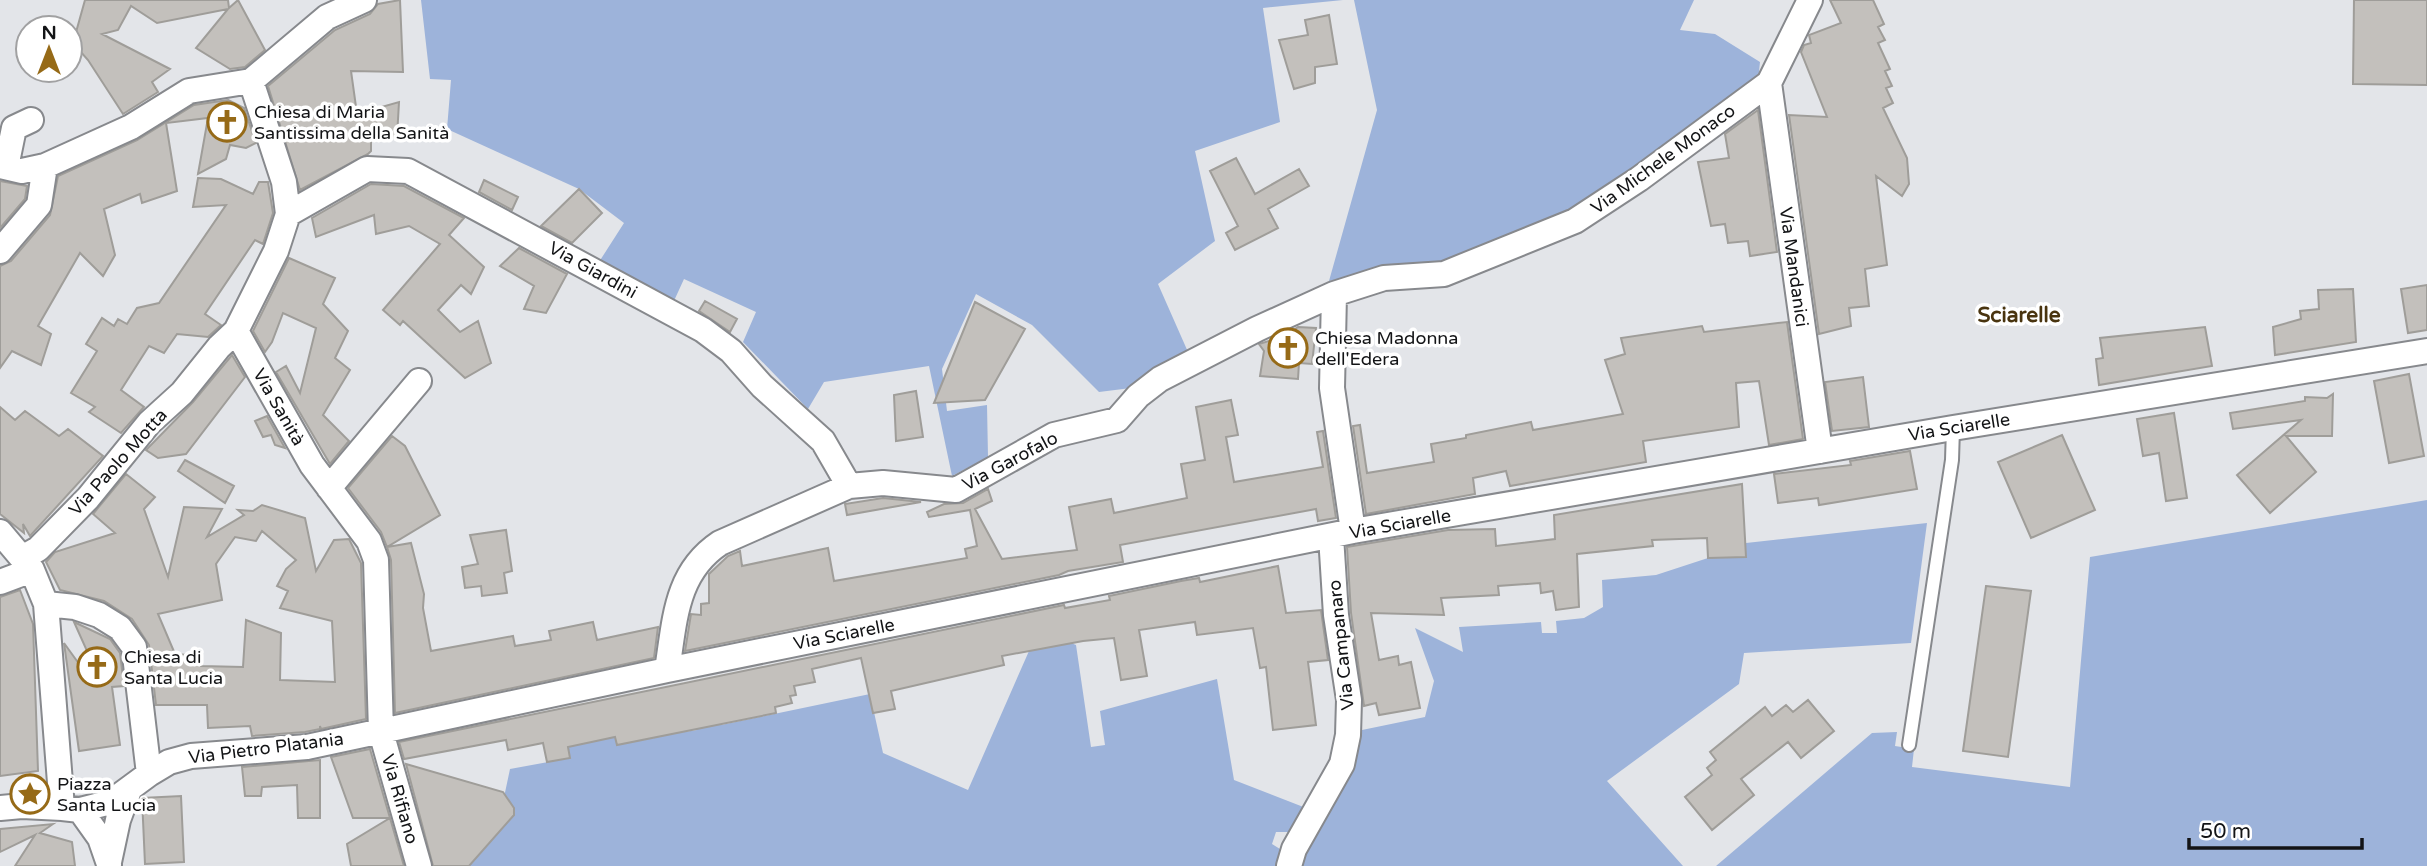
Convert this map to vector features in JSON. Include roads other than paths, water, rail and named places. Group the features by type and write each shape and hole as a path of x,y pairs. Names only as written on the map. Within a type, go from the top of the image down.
{"street":[{"path":"31,120 14,128 3,166 22,171 45,166 131,127 189,91 251,81 327,17 364,0"},
{"name":"Via Michele Monaco","path":"1334,294 1384,278 1444,274 1575,221 1639,179 1769,83 1810,0"},
{"path":"236,331 276,251 288,215 284,182 251,81"},
{"name":"Via Mandanici","path":"1769,83 1820,451"},
{"path":"0,251 39,205 45,166"},
{"name":"Via Giardini","path":"288,215 367,169 408,171 703,330 731,351 762,386 823,442 849,486"},
{"path":"1334,294 1332,388 1342,534"},
{"name":"Via Garofalo","path":"667,670 677,607 687,577 701,556 720,543 849,486 883,483 937,490 963,487 1054,435 1117,420 1138,396 1160,379 1257,329 1334,294"},
{"name":"Via Sanità","path":"236,331 312,465 369,541 376,560 381,732"},
{"name":"Via Paolo Motta","path":"0,582 28,563 38,549 88,498 149,423 182,393 219,347 236,331"},
{"name":"Via Sciarelle","path":"381,732 667,670 1342,534 1953,428 2427,351"},
{"path":"329,488 419,382"},
{"path":"0,532 28,563 46,604 71,809 92,823 109,864"},
{"name":"Via Campanaro","path":"1289,866 1294,849 1342,764 1348,735 1349,700 1336,615 1342,534"},
{"path":"46,604 75,607 99,615 120,628 134,647 149,774"},
{"name":"Via Pietro Platania","path":"0,808 22,806 71,809 111,802 169,762 191,756 223,751 307,747 381,732"},
{"name":"Via Rifiano","path":"381,732 419,866"},
{"path":"109,864 118,820 129,790"}],"lane":[{"path":"1909,745 1952,460 1953,428"}],"place":[{"name":"Chiesa di Maria Santissima della Sanità","path":"227,122"},
{"name":"Chiesa Madonna dell'Edera","path":"1288,348"},
{"name":"Chiesa di Santa Lucia","path":"97,667"},
{"name":"Piazza Santa Lucia","path":"30,794"}],"district":[{"name":"Sciarelle","path":"2019,315"}]}
